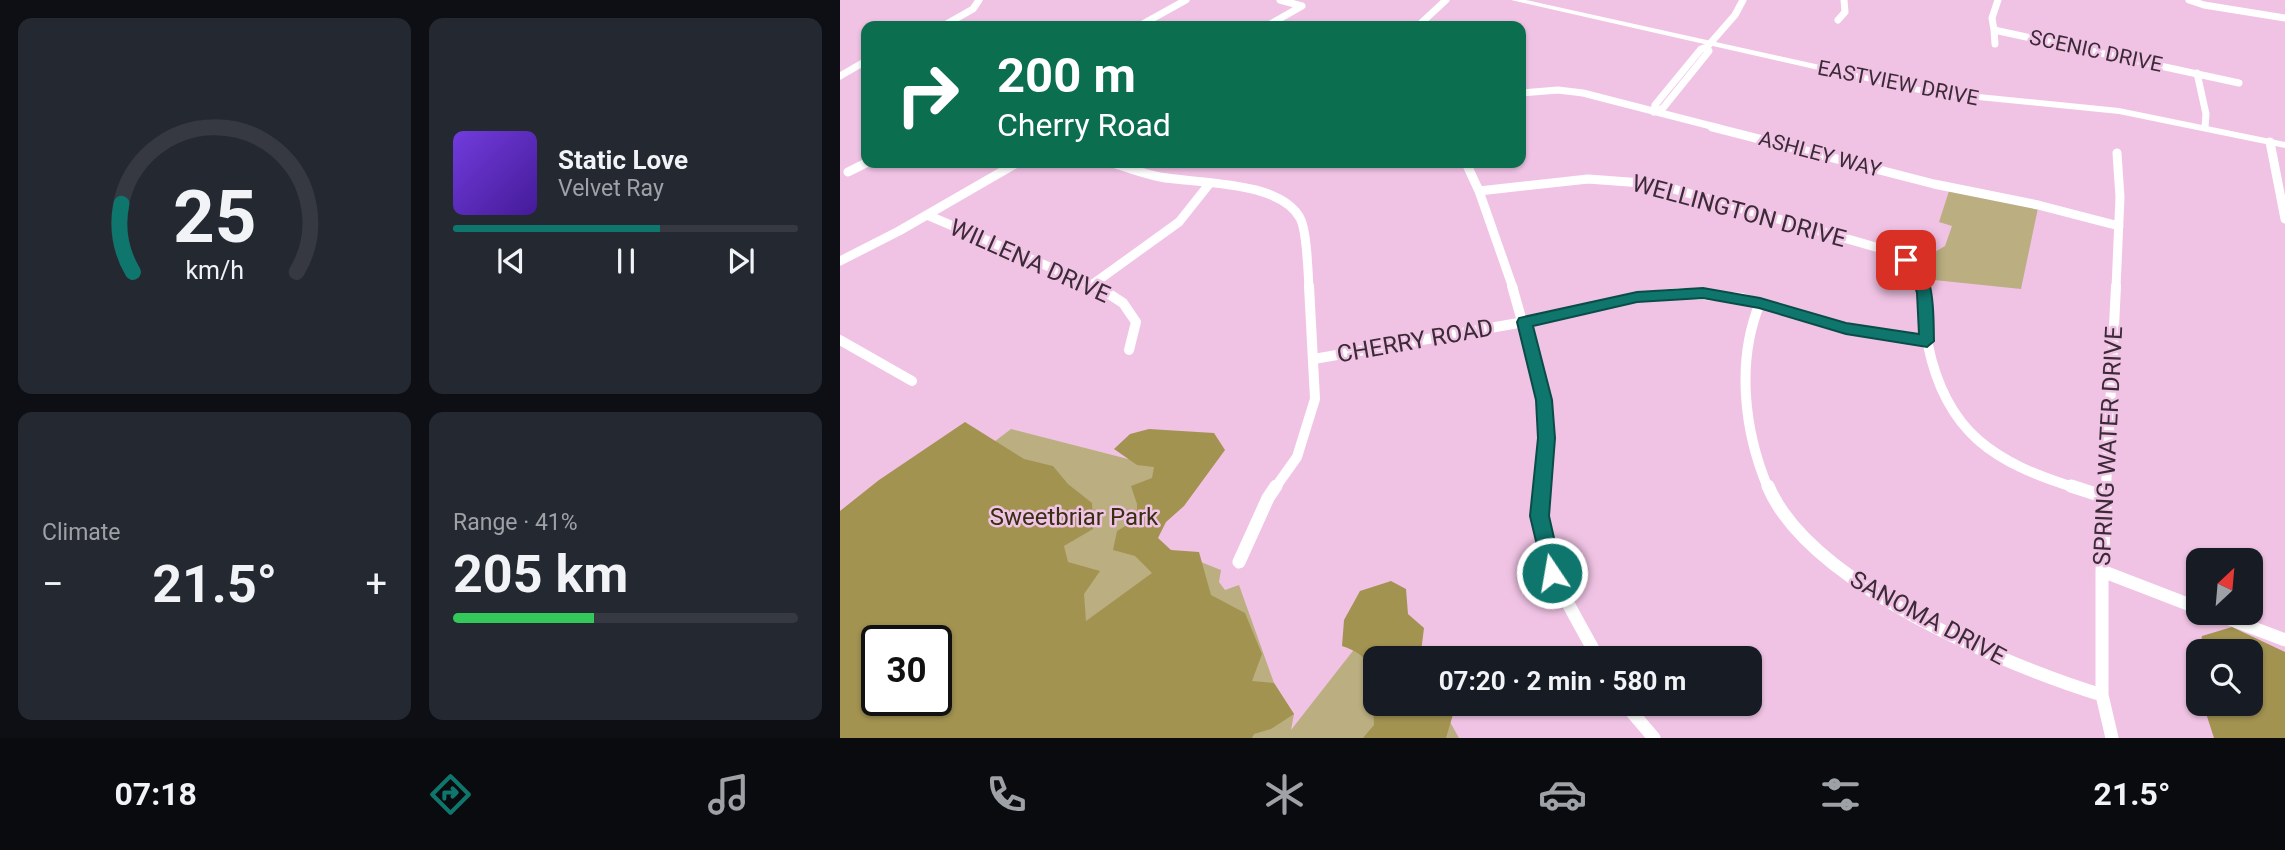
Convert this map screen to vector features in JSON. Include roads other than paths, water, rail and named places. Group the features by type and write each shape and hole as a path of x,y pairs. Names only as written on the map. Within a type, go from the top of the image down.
{"street":[{"path":"952,21 973,9 979,0"},
{"path":"1148,21 1185,0"},
{"path":"1276,21 1302,6 1280,0"},
{"path":"1423,21 1446,0"},
{"name":"EASTVIEW DRIVE","path":"1515,0 1540,2 1708,45 1927,92 2119,111 2285,145"},
{"path":"1654,112 1663,108 1709,51 1708,45 1735,15 1743,0"},
{"path":"1838,20 1845,12 1843,0"},
{"name":"SCENIC DRIVE","path":"1995,44 1992,18 1998,0"},
{"path":"2189,0 2204,5 2285,18"},
{"name":"SCENIC DRIVE","path":"1994,30 2239,83"},
{"path":"840,76 861,64"},
{"name":"SCENIC DRIVE","path":"2197,73 2206,114 2205,127"},
{"name":"ASHLEY WAY","path":"1526,93 1558,90 1583,93 1934,184 2038,205 2119,226"},
{"path":"2270,142 2285,219"},
{"name":"SPRING WATER DRIVE","path":"2112,738 2102,695 2102,571 2119,226 2118,153"},
{"path":"848,172 861,166"},
{"path":"840,261 1008,168"},
{"path":"1129,168 1158,177 1266,193 1284,201 1301,219 1308,265 1315,399 1297,457 1268,498 1239,562"},
{"path":"1468,168 1479,191 1524,322 1544,400 1546,438 1540,516 1552,573 1592,646"},
{"name":"WELLINGTON DRIVE","path":"1479,191 1588,178 1656,184 1893,252 1906,260 1919,275 1924,293 1927,341 1945,398 1965,429 1989,450 2026,470 2105,497"},
{"path":"1093,285 1179,222 1210,183"},
{"name":"WILLENA DRIVE","path":"927,215 1093,285 1123,303 1136,322 1129,350"},
{"name":"CHERRY ROAD","path":"1314,359 1524,322 1637,297 1679,293 1723,295 1846,328 1927,341"},
{"name":"SANOMA DRIVE","path":"1760,303 1749,326 1744,354 1748,404 1763,475 1776,505 1799,533 1842,572 1883,599 2024,669 2102,695"},
{"path":"840,340 912,381"},
{"path":"2102,571 2186,603"},
{"path":"2245,625 2285,640"},
{"path":"1635,716 1654,738"}],"park label":[{"name":"Sweetbriar Park","path":"1074,517"}]}
